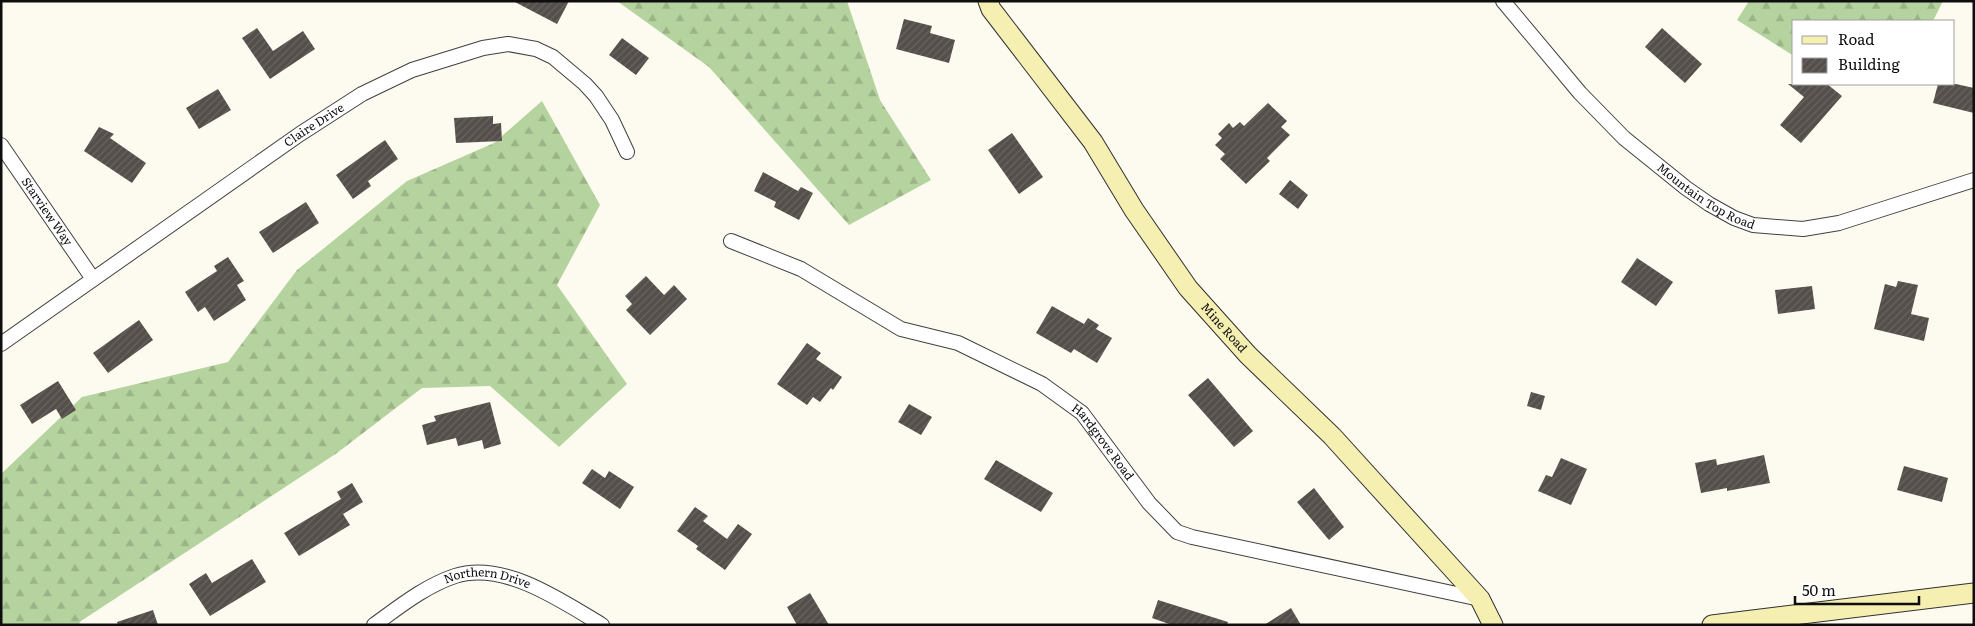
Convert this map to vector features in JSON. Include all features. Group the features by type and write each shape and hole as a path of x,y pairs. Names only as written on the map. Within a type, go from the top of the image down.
{"street":[{"name":"Mine Road","path":"988,1 991,9 1092,142 1134,210 1188,288 1248,355 1332,436 1480,598 1493,625"},
{"name":"Mountain Top Road","path":"1503,1 1580,93 1624,138 1686,188 1734,218 1752,225 1803,229 1839,223 1974,180"},
{"name":"Claire Drive","path":"1,344 300,134 362,94 412,70 483,48 508,44 536,49 553,57 596,96 612,120 627,152"},
{"name":"Starview Way","path":"1,145 93,279"},
{"name":"Hardgrove Road","path":"731,241 801,269 901,329 958,343 1042,384 1082,413 1149,503 1177,532 1480,598"},
{"name":"Northern Drive","path":"374,625 423,591 456,576 483,572 502,574 552,595 602,625"},
{"path":"1712,625 1974,594"}],"green space":[{"path":"617,1 847,1 880,100 931,180 849,225 709,67"},
{"path":"1749,1 1943,1 1934,20 1792,20 1792,55 1737,20"},
{"path":"542,101 600,205 557,285 627,384 559,447 490,386 422,388 337,453 81,621 78,625 1,625 1,474 82,397 228,362 297,270 407,181 494,143"}],"building":[{"path":"513,1 569,1 557,24"},
{"path":"904,19 932,26 930,33 955,40 949,63 896,49"},
{"path":"257,28 273,51 303,31 315,49 270,79 242,38"},
{"path":"1662,28 1702,64 1685,83 1645,47"},
{"path":"622,38 649,58 636,75 609,55"},
{"path":"1788,84 1828,85 1842,96 1801,143 1780,125 1804,97"},
{"path":"1956,84 1974,88 1974,113 1933,103 1938,85"},
{"path":"218,89 231,110 199,129 186,108"},
{"path":"1268,103 1287,121 1281,127 1290,135 1267,158 1270,161 1246,184 1220,159 1225,154 1215,145 1222,138 1218,134 1229,123 1233,128 1240,122 1244,126"},
{"path":"493,116 493,124 501,123 502,141 456,143 454,118"},
{"path":"99,127 114,134 110,138 146,163 132,183 84,151"},
{"path":"1012,133 1043,177 1019,194 988,150"},
{"path":"385,140 398,159 368,181 371,186 353,199 336,175"},
{"path":"763,172 798,191 801,187 813,193 799,220 774,207 776,202 754,191"},
{"path":"1290,180 1308,195 1298,209 1279,194"},
{"path":"306,202 319,223 273,253 259,232"},
{"path":"228,257 244,281 237,285 246,300 214,321 205,307 198,312 185,292 217,271 214,266"},
{"path":"1637,258 1673,282 1656,306 1621,282"},
{"path":"646,276 664,295 674,285 687,299 650,335 626,310 632,304 625,296"},
{"path":"1898,281 1918,285 1911,314 1929,318 1924,341 1874,329 1885,284 1896,287"},
{"path":"1812,286 1815,309 1778,314 1775,290"},
{"path":"1052,306 1084,324 1088,318 1099,325 1096,329 1112,338 1097,363 1074,349 1071,353 1036,333"},
{"path":"139,320 153,340 108,373 93,353"},
{"path":"807,343 821,353 816,359 842,377 833,390 831,388 820,402 813,397 807,405 777,384"},
{"path":"1208,378 1253,431 1234,447 1188,395"},
{"path":"58,381 76,410 62,419 56,409 32,424 20,405"},
{"path":"1531,392 1545,396 1541,410 1527,406"},
{"path":"490,402 501,444 484,449 482,440 458,446 456,438 427,445 422,425 436,421 434,416"},
{"path":"909,404 932,417 921,435 898,422"},
{"path":"1764,455 1770,483 1727,491 1727,488 1701,493 1695,463 1716,459 1717,465"},
{"path":"1561,458 1587,469 1571,505 1538,491 1546,475 1552,477"},
{"path":"996,460 1053,493 1041,512 984,479"},
{"path":"1904,466 1948,478 1942,502 1897,490"},
{"path":"592,469 605,478 609,471 634,487 620,509 582,483"},
{"path":"352,483 363,502 343,514 350,525 299,556 284,533 341,499 337,492"},
{"path":"1314,488 1344,527 1329,540 1297,502"},
{"path":"695,507 708,516 703,521 727,539 738,524 752,534 725,570 696,549 698,546 677,531"},
{"path":"252,559 266,582 210,616 189,584 206,573 212,583"},
{"path":"810,593 829,625 797,625 787,607"},
{"path":"1158,600 1228,622 1227,625 1172,625 1152,618"},
{"path":"1291,608 1301,625 1264,625"},
{"path":"153,610 158,625 118,625 117,622"}]}
